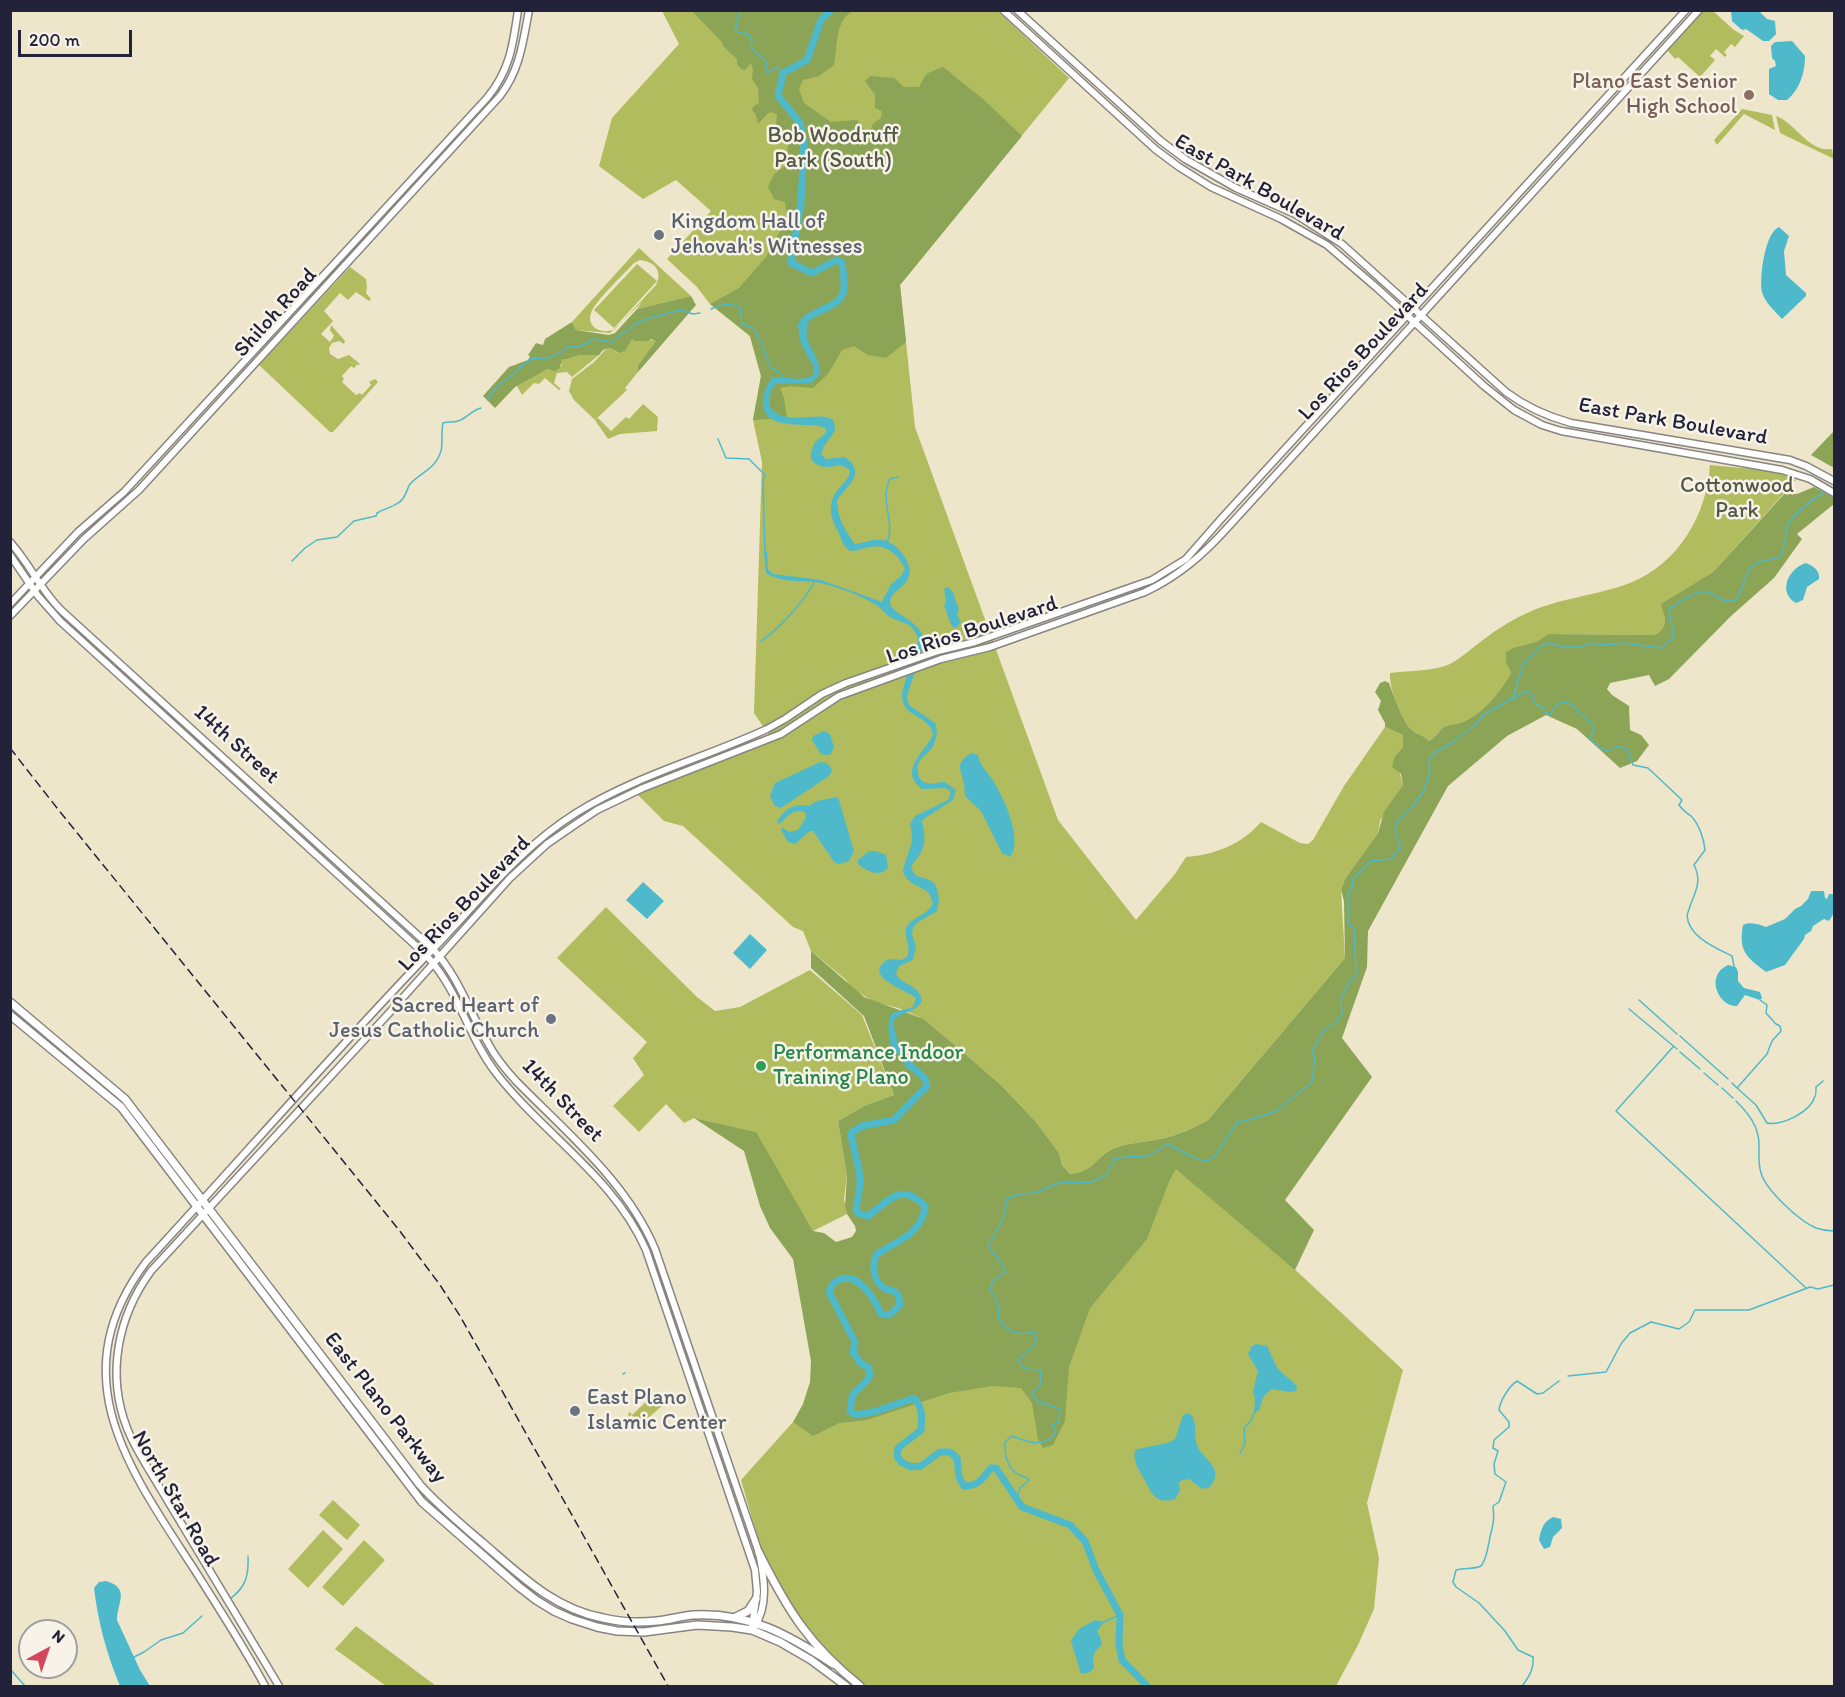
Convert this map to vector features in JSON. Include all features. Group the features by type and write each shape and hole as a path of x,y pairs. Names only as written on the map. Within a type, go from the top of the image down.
{"main road":[{"name":"Shiloh Road","path":"10,604 78,532 124,492 487,98 499,82 508,63 518,10"},
{"name":"Shiloh Road","path":"10,616 84,539 139,489 500,96 517,67 524,43 529,10"},
{"name":"East Park Boulevard","path":"1003,10 1155,149 1179,167 1231,197 1293,224 1336,252 1514,410 1552,429 1773,468 1810,479 1834,493"},
{"name":"East Park Boulevard","path":"1017,10 1161,141 1185,159 1236,188 1295,214 1342,244 1516,400 1554,418 1588,426 1802,464 1834,481"},
{"name":"Los Rios Boulevard","path":"203,1200 475,903 536,842 575,814 626,786 767,729 791,716 822,694 862,677 938,651 975,642 1093,601 1152,580 1178,566 1201,544 1221,519 1686,10"},
{"name":"Los Rios Boulevard","path":"203,1215 510,878 547,844 597,810 643,788 781,734 825,703 865,686 941,658 990,647 1145,592 1190,565 1217,539 1422,316 1699,10"},
{"path":"1662,51 1660,44 1671,27"},
{"path":"1336,252 1342,244"},
{"path":"1457,262 1465,268"},
{"path":"1367,361 1373,368"},
{"path":"1470,372 1476,365"},
{"path":"78,532 84,539"},
{"name":"14th Street","path":"10,542 54,603 439,955 462,990 491,1049 516,1081 621,1189 644,1224 655,1249 759,1553 764,1587 752,1630"},
{"name":"14th Street","path":"10,555 35,592 52,612 433,962 452,989 490,1065 508,1087 612,1194 627,1214 639,1235 755,1570 757,1585 754,1622"},
{"path":"102,659 108,653"},
{"path":"505,872 510,878"},
{"path":"374,907 380,900"},
{"path":"475,903 482,909"},
{"name":"East Plano Parkway","path":"10,1002 114,1088 129,1104 203,1200 241,1257 422,1502 536,1600 572,1619 616,1631 644,1632 697,1624 752,1630"},
{"path":"376,1011 385,1017"},
{"name":"East Plano Parkway","path":"10,1015 120,1107 203,1215 241,1257 420,1485 447,1512 534,1586 577,1611 626,1622 656,1622 694,1615 754,1622 797,1640 833,1664"},
{"path":"471,1029 479,1026"},
{"path":"56,1053 63,1046"},
{"path":"341,1048 349,1056"},
{"path":"508,1087 516,1081"},
{"path":"108,1096 114,1088"},
{"path":"542,1121 549,1114"},
{"path":"150,1144 157,1139"},
{"path":"251,1147 258,1155"},
{"name":"North Star Road","path":"203,1200 138,1272 122,1299 111,1330 106,1379 107,1399 112,1424 129,1463 164,1525 265,1686"},
{"name":"North Star Road","path":"203,1215 146,1277 134,1297 119,1339 118,1398 127,1428 159,1486 279,1686"},
{"path":"138,1272 146,1277"},
{"path":"146,1493 159,1486"},
{"path":"731,1498 740,1496"},
{"path":"759,1553 787,1608 807,1635 833,1664 860,1686"},
{"path":"196,1573 206,1567"},
{"path":"735,1618 748,1611 756,1599"},
{"path":"694,1615 697,1624"},
{"path":"752,1630 780,1642 811,1660 846,1686"}],"green space":[{"name":"Bob Woodruff Park (South)","path":"662,11 998,11 1069,78 900,285 915,427 1058,820 1136,920 1175,874 1186,857 1207,854 1227,847 1254,830 1261,822 1300,843 1308,844 1313,840 1344,786 1385,727 1403,735 1403,747 1395,756 1403,785 1380,821 1378,833 1345,879 1341,890 1345,958 1208,1120 1197,1126 1166,1138 1115,1148 1085,1171 1070,1174 1062,1165 1059,1153 1036,1122 1000,1084 924,1019 898,1008 875,1002 854,990 845,979 811,951 803,931 793,927 683,826 664,821 637,794 773,741 754,713 762,462 753,420 761,376 750,336 710,304 697,287 667,259 711,211 676,180 643,199 599,166 612,118 679,44"},
{"name":"Bob Woodruff Park (South)","path":"692,11 853,11 847,15 840,27 834,65 819,76 803,80 799,89 804,103 831,122 857,120 869,135 873,124 881,118 882,111 875,108 875,95 865,81 870,76 894,78 904,87 919,87 926,74 943,67 983,99 1022,136 900,285 906,342 886,358 868,355 854,346 842,350 828,374 813,388 790,386 780,388 787,418 753,420 761,376 750,336 710,304 739,288 766,257 787,218 785,202 774,199 768,187 774,174 787,165 787,135 779,137 775,134 777,115 773,112 768,113 758,124 752,110 759,103 758,88 752,79 751,63 745,70 741,69 737,64 737,59"},
{"path":"1703,11 1713,11 1744,36 1735,47 1731,44 1724,52 1727,55 1725,57 1716,49 1710,56 1715,60 1700,77 1678,57 1675,59 1667,50"},
{"path":"1742,109 1772,115 1775,130 1744,114 1717,145 1714,140"},
{"path":"1776,116 1816,147 1832,149 1834,159 1780,133"},
{"path":"639,248 691,296 637,309 642,302 623,320 658,280 658,271 654,265 640,260 634,263 593,308 590,318 593,326 601,331 614,329 610,333 576,330 572,322"},
{"path":"637,264 657,281 614,328 594,310"},
{"path":"350,267 366,279 366,293 371,299 369,301 356,292 348,300 340,293 324,311 333,321 321,334 330,342 334,336 330,330 331,325 345,341 344,344 339,341 332,343 329,348 330,354 338,359 349,355 360,364 347,361 357,365 354,368 351,366 342,376 344,379 342,382 356,395 360,393 362,395 371,385 369,382 375,379 378,382 333,432 330,432 259,365"},
{"path":"691,296 696,305 638,372 638,365 656,341 651,339 634,341 632,339 625,351 619,353 610,348 603,350 599,355 580,355 562,359 560,368 555,371 548,369 515,387 495,408 483,396 509,367 528,360 530,356 528,355 536,343 543,345 545,339 572,322 576,330 609,335 615,333 637,309"},
{"path":"632,339 634,341 657,340 638,365 638,372 625,388 627,390 595,420 574,400 569,391 572,379 605,350 610,348 618,353"},
{"path":"580,355 599,355 572,377 567,372 557,373 554,383 561,389 559,390 545,378 539,384 534,383 522,395 517,386 549,369 558,368 562,365 560,361 562,359"},
{"path":"643,404 658,417 657,431 620,434 608,439 595,420 598,418 611,431 626,417 629,419"},
{"path":"1834,431 1834,468 1811,455"},
{"name":"Cottonwood Park","path":"1710,465 1773,471 1796,480 1713,572 1662,604 1665,622 1659,632 1655,635 1548,634 1538,641 1516,647 1506,663 1511,673 1497,694 1479,712 1462,722 1446,727 1429,741 1413,731 1400,712 1390,673 1445,666 1501,627 1525,614 1551,604 1630,583 1647,575 1662,564 1687,536 1703,502"},
{"path":"1814,487 1834,498 1834,504 1797,534 1802,539 1774,578 1731,616 1669,679 1655,686 1649,675 1610,683 1607,689 1629,706 1630,730 1641,735 1649,745 1637,761 1620,768 1577,729 1546,715 1507,736 1448,786 1368,931 1367,967 1342,1038 1372,1077 1285,1200 1314,1230 1295,1270 1176,1169 1147,1239 1090,1308 1069,1367 1065,1421 1053,1445 1043,1448 1038,1439 1032,1403 1021,1388 992,1386 949,1393 867,1420 839,1423 813,1436 793,1422 803,1404 810,1382 811,1361 793,1259 770,1228 760,1206 744,1151 694,1118 756,1132 813,1231 824,1233 836,1242 852,1237 856,1231 845,1206 847,1176 838,1121 866,1105 894,1095 864,1016 811,968 811,951 864,997 924,1019 1000,1084 1036,1122 1059,1153 1062,1165 1070,1174 1084,1171 1115,1148 1166,1138 1191,1129 1208,1120 1345,958 1344,901 1341,890 1345,879 1378,833 1384,812 1403,785 1401,774 1392,767 1395,756 1403,747 1403,735 1385,727 1378,710 1381,701 1375,692 1380,683 1385,681 1389,683 1405,722 1413,731 1429,741 1443,728 1472,717 1491,700 1511,673 1506,663 1506,652 1516,647 1538,641 1548,634 1655,635 1664,625 1665,618 1661,604 1713,572 1786,492 1797,494"},
{"name":"Performance Indoor Training Plano","path":"606,907 697,997 715,1011 740,1007 810,970 862,1015 894,1095 866,1105 838,1121 847,1176 844,1199 847,1214 813,1231 755,1132 694,1118 684,1123 666,1104 639,1132 613,1106 644,1075 633,1058 647,1042 557,958"},
{"path":"1175,1158 1403,1370 1367,1503 1379,1558 1374,1609 1336,1686 866,1686 816,1638 785,1597 765,1557 741,1480 793,1422 895,1383 1070,1325"},
{"path":"654,1397 662,1406 640,1425 636,1425 637,1419 631,1415 629,1417 628,1414 630,1412 632,1415"},
{"path":"333,1500 360,1525 347,1540 319,1515"},
{"path":"323,1530 343,1549 308,1588 288,1569"},
{"path":"364,1540 385,1560 343,1606 322,1587"},
{"path":"356,1626 436,1686 386,1686 335,1649"}],"water":[{"path":"1731,11 1759,11 1767,19 1775,21 1776,34 1769,41 1763,41 1746,29 1742,30 1732,21"},
{"path":"1792,41 1805,56 1803,74 1792,96 1787,100 1778,100 1769,94 1769,69 1776,66 1772,58 1771,46 1775,42"},
{"path":"1779,227 1789,236 1784,251 1786,275 1806,293 1806,296 1782,319 1765,300 1761,285 1767,246 1770,237"},
{"path":"804,317 808,322 807,337 817,360 820,375 811,383 776,384 770,394 770,407 785,417 820,416 834,421 835,431 821,454 826,459 845,457 855,468 853,479 837,500 838,512 845,529 855,544 883,540 895,546 905,556 910,570 909,576 892,596 890,603 891,607 917,627 924,639 907,697 909,705 935,723 937,732 933,746 918,764 918,773 923,782 931,784 945,782 956,790 953,800 922,821 924,846 911,866 916,875 935,885 939,898 938,907 937,911 918,922 913,928 912,935 916,946 913,960 899,966 896,974 918,992 922,1001 916,1008 896,1018 893,1022 897,1040 891,1041 889,1024 892,1013 913,1007 916,998 888,982 879,971 881,965 889,959 901,960 907,957 909,950 906,928 933,903 929,893 911,882 903,872 912,838 910,824 915,816 948,800 951,792 946,788 922,789 912,775 915,761 933,734 928,724 909,711 903,702 904,686 918,644 913,628 890,617 866,599 848,592 822,583 777,578 766,573 764,552 767,551 768,570 773,574 821,580 882,602 890,585 901,576 905,569 896,555 886,549 876,546 851,551 843,542 833,520 831,508 836,491 847,479 850,470 841,465 828,467 817,465 811,459 815,442 826,433 826,428 780,423 766,414 763,399 772,378 799,379 814,374 812,363 804,350 799,334"},
{"path":"1806,563 1817,571 1819,579 1807,587 1803,600 1796,603 1787,593 1787,582 1794,570"},
{"path":"948,587 953,592 959,608 957,615 961,622 956,628 951,624 944,606 946,602 944,589"},
{"path":"824,731 830,734 834,747 831,754 827,755 821,754 812,740 813,736"},
{"path":"971,753 978,755 1006,806 1015,840 1014,850 1010,857 1002,853 981,811 965,796 960,764"},
{"path":"820,762 831,767 832,771 829,776 781,808 775,806 770,796 775,783"},
{"path":"838,797 854,851 849,861 835,863 813,831 795,844 788,842 781,830 782,827 789,832 798,830 806,818 805,812 797,811 779,824 777,822 786,811 794,806 809,806 817,801"},
{"path":"869,851 886,855 888,868 877,873 858,864 858,860"},
{"path":"643,882 664,901 647,919 626,900"},
{"path":"1811,891 1824,891 1827,899 1829,894 1834,894 1834,913 1829,921 1824,919 1813,926 1785,965 1766,972 1745,953 1742,942 1743,925 1752,923 1766,927 1785,919 1808,899"},
{"path":"750,934 767,950 750,969 733,953"},
{"path":"1728,965 1736,967 1738,981 1744,988 1760,992 1762,998 1760,1000 1745,995 1737,1006 1725,1002 1717,990 1716,983 1721,970"},
{"path":"1256,1344 1267,1346 1277,1368 1297,1386 1296,1391 1290,1392 1272,1389 1265,1395 1260,1409 1254,1414 1253,1392 1258,1371 1248,1354 1252,1346"},
{"path":"1189,1413 1195,1424 1197,1445 1214,1469 1214,1480 1210,1487 1202,1489 1189,1479 1183,1480 1179,1482 1180,1491 1175,1499 1158,1499 1151,1492 1139,1470 1135,1461 1135,1450 1175,1439 1183,1415"},
{"path":"1553,1517 1561,1519 1562,1528 1553,1537 1550,1547 1544,1549 1539,1540 1541,1532 1545,1524"},
{"path":"106,1581 114,1584 120,1592 117,1620 150,1686 120,1686 104,1638 94,1588 99,1582"},
{"path":"1095,1620 1104,1622 1097,1631 1101,1645 1094,1653 1094,1668 1090,1672 1081,1674 1071,1641 1079,1629"}],"waterway":[{"path":"740,10 735,31 749,35 752,40 751,48 767,62 766,71 768,73 774,69 780,69 783,73"},
{"path":"801,326 810,316 840,299 844,290 844,278 842,263 837,260 812,273 791,263 801,202 804,143 800,123 778,96 783,73 807,60 821,20 831,10"},
{"path":"711,309 726,304 740,308 742,324 753,328 770,367 778,371 782,378"},
{"path":"488,400 498,386 531,358 550,357 559,354 567,347 580,347 593,339 612,342 635,324 649,318 681,310 693,314 700,313"},
{"path":"292,561 317,540 337,537 354,521 376,516 377,513 401,501 410,484 432,466 438,457 442,448 443,423 458,421 481,408"},
{"path":"718,439 726,458 749,459 765,475 763,480 765,554"},
{"path":"887,543 890,527 887,487 890,479 898,477"},
{"path":"1017,1498 1020,1488 1029,1480 1016,1473 1008,1463 1005,1442 1012,1436 1035,1443 1046,1441 1056,1433 1052,1425 1059,1422 1060,1409 1037,1401 1032,1393 1040,1385 1041,1370 1027,1369 1018,1359 1032,1348 1037,1338 1034,1332 1022,1334 1006,1327 998,1318 999,1307 990,1289 993,1281 1005,1272 1002,1264 988,1246 1003,1219 1007,1199 1019,1194 1035,1193 1058,1183 1092,1182 1106,1175 1115,1159 1148,1155 1157,1152 1167,1144 1197,1159 1208,1161 1214,1157 1237,1123 1275,1112 1312,1082 1315,1057 1312,1052 1323,1031 1336,1022 1342,1014 1341,999 1348,984 1356,975 1354,928 1348,924 1348,893 1352,888 1353,879 1371,861 1391,859 1401,848 1395,830 1397,822 1423,792 1430,771 1429,760 1434,753 1476,724 1483,715 1513,698 1523,665 1541,646 1550,643 1562,647 1581,647 1592,643 1604,645 1625,643 1661,648 1673,638 1669,610 1674,605 1702,592 1726,601 1734,601 1740,593 1749,570 1759,562 1781,556 1789,523 1804,507 1826,491"},
{"path":"761,641 790,614 814,582"},
{"path":"1514,698 1526,691 1529,692 1537,705 1542,706 1544,712 1550,715 1559,703 1570,704 1593,724 1594,728 1590,738 1599,747 1607,751 1618,747 1625,749 1633,765 1648,768 1682,800 1679,805 1696,823 1705,850 1694,865 1698,881 1687,915 1689,923 1697,936 1732,956 1734,966"},
{"path":"1639,1000 1677,1034"},
{"path":"1760,1000 1767,1005 1766,1013 1780,1026 1781,1031 1772,1041 1767,1054 1737,1088 1756,1105 1767,1123 1773,1123 1795,1117 1808,1107 1815,1096 1816,1087 1823,1081"},
{"path":"1629,1009 1677,1049"},
{"path":"892,1033 895,1047 922,1075 927,1086 894,1120 862,1126 851,1133 860,1175 856,1210 868,1216 895,1196 902,1194 917,1199 925,1206 923,1216 914,1230 877,1254 875,1258 874,1273 878,1283 896,1292 899,1297 900,1305 889,1315 881,1314 871,1295 854,1280 848,1278 839,1280 833,1284 829,1292 855,1342 853,1353 862,1364 868,1367 870,1375 853,1395 850,1411 856,1415 877,1411 914,1398 922,1417 921,1430 898,1448 897,1456 901,1462 911,1467 921,1466 940,1452 950,1452 957,1458 959,1477 964,1486 977,1483 991,1468 996,1468 1022,1507 1070,1525 1085,1541 1096,1570 1120,1615 1119,1644 1122,1660 1147,1686"},
{"path":"1680,1036 1728,1079"},
{"path":"1673,1047 1616,1111 1806,1288"},
{"path":"1680,1052 1700,1069"},
{"path":"1704,1073 1718,1085"},
{"path":"1732,1083 1737,1088"},
{"path":"1722,1088 1733,1098"},
{"path":"1736,1101 1749,1115 1755,1126 1759,1138 1760,1169 1769,1188 1801,1219 1816,1228 1834,1231"},
{"path":"1568,1376 1606,1372 1621,1344 1630,1333 1651,1322 1679,1329 1689,1322 1695,1310 1749,1310 1810,1287 1818,1289 1834,1285"},
{"path":"1522,1686 1530,1673 1533,1657 1518,1650 1505,1631 1479,1603 1456,1587 1453,1582 1456,1570 1481,1566 1487,1554 1493,1521 1493,1506 1499,1502 1506,1482 1495,1474 1494,1464 1498,1451 1493,1448 1494,1440 1509,1427 1509,1422 1499,1410 1503,1398 1517,1381 1537,1394 1543,1393 1559,1381"},
{"path":"1240,1454 1245,1443 1244,1428 1251,1421 1254,1413"},
{"path":"230,1599 243,1585 248,1569 248,1556"},
{"path":"1104,1622 1120,1615"},
{"path":"134,1659 161,1640 183,1633 202,1616"},
{"path":"10,1669 25,1686"}],"railway":[{"path":"10,748 399,1230 440,1285 460,1316 668,1686"}],"place":[{"name":"Plano East Senior High School","path":"1749,95"},
{"name":"Kingdom Hall of Jehovah's Witnesses","path":"659,235"},
{"name":"Sacred Heart of Jesus Catholic Church","path":"551,1019"},
{"name":"Performance Indoor Training Plano","path":"761,1066"},
{"name":"East Plano Islamic Center","path":"575,1411"}]}
